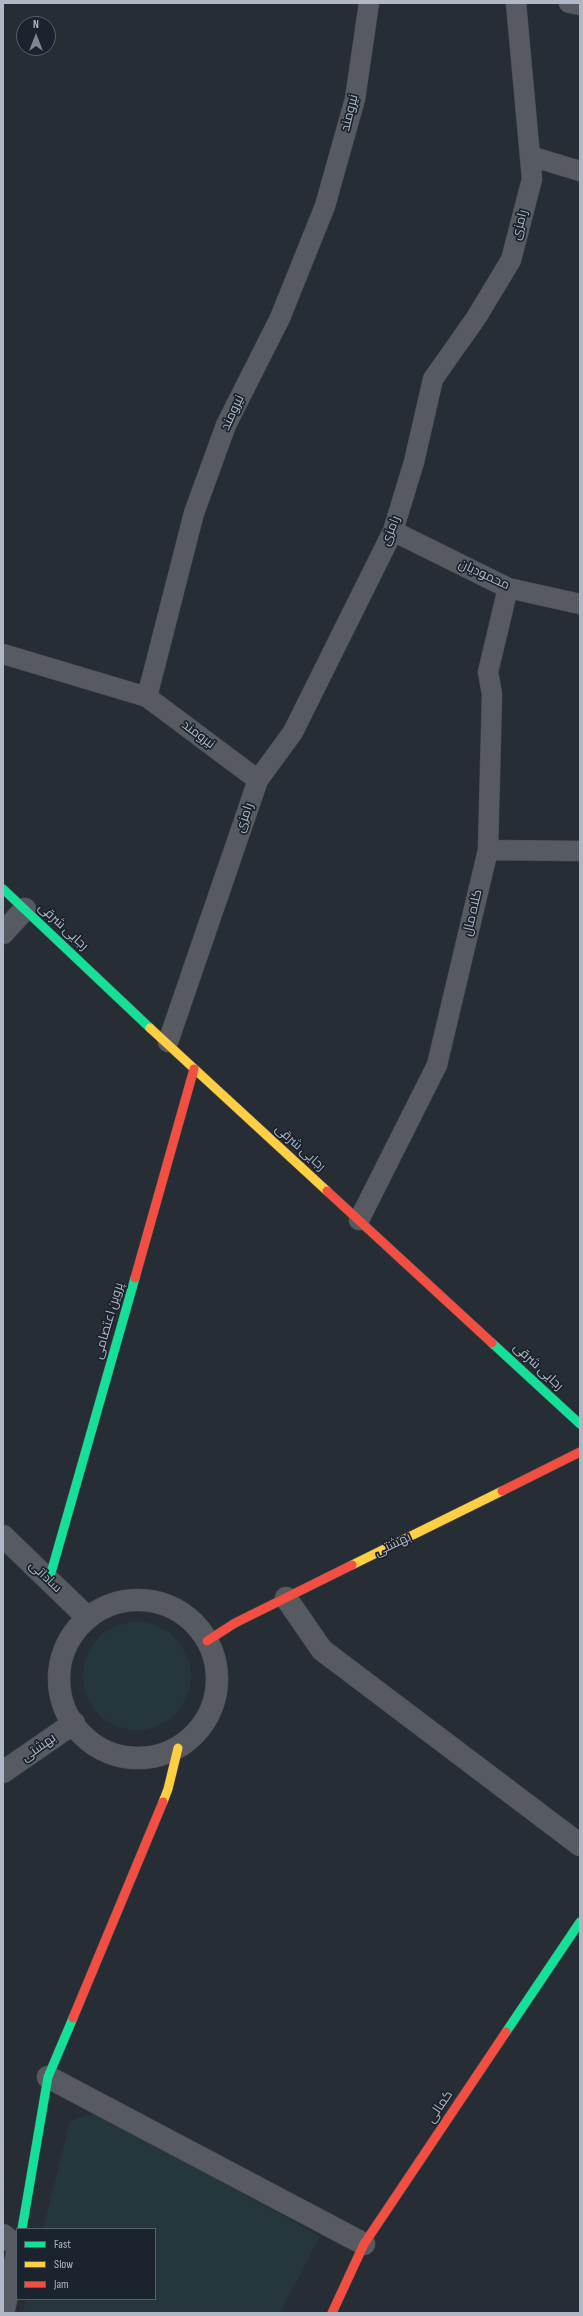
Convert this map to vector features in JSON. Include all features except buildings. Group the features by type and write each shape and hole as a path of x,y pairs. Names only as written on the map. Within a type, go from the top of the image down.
{"street":[{"name":"رجایی شرقی","path":"3,889 168,1042 194,1069 580,1424"},
{"path":"3,933 25,909"},
{"name":"پروین اعتصامی","path":"49,1580 194,1069"},
{"name":"بهشتی","path":"207,1640 235,1623 580,1452"},
{"name":"ساداتی","path":"3,1536 88,1618"},
{"path":"286,1598 322,1650 580,1845"},
{"path":"136,1600 162,1604 185,1615 207,1640 215,1658 217,1683 212,1709 198,1731 178,1748 153,1757 127,1757 102,1750 81,1734 66,1713 59,1688 60,1662 70,1638 88,1618 110,1605 136,1600"},
{"name":"بهشتی","path":"3,1772 74,1723"},
{"path":"22,2228 48,2077 168,1788 178,1748"},
{"name":"کمالی","path":"332,2313 364,2244 580,1922"},
{"path":"48,2077 364,2244"},
{"path":"3,2235 16,2245"},
{"path":"3,2313 16,2258"}],"lane":[{"name":"نیرومند","path":"258,780 147,697 194,513 226,425 280,318 325,206 355,99 369,3"},
{"name":"رامزی","path":"168,1042 258,780 293,732 393,532 414,462 433,379 476,318 511,260 532,179 516,3"},
{"path":"569,3 580,5"},
{"path":"530,156 580,171"},
{"name":"محمودیان","path":"393,532 508,588 580,604"},
{"name":"کلاه مال","path":"359,1220 437,1065 488,850 492,694 488,672 508,588"},
{"path":"3,654 147,697"},
{"path":"488,850 580,851"}],"shaded area":[{"path":"137,1622 158,1626 175,1638 187,1655 191,1676 187,1697 175,1714 158,1726 137,1730 116,1726 99,1714 87,1697 83,1676 87,1655 99,1638 116,1626"},
{"path":"96,2113 320,2236 280,2313 22,2313 26,2300 156,2300 156,2228 43,2228 70,2121"}],"traffic: fast":[{"path":"3,889 150,1028"},
{"path":"49,1580 135,1278"},
{"path":"492,1343 580,1424"},
{"path":"506,2032 580,1922"},
{"path":"22,2228 48,2077 73,2018"}],"traffic: slow":[{"path":"150,1028 327,1191"},
{"path":"352,1565 502,1491"},
{"path":"163,1802 168,1789 178,1748"}],"traffic: jam":[{"path":"135,1278 194,1069"},
{"path":"327,1191 492,1343"},
{"path":"502,1491 580,1452"},
{"path":"207,1641 235,1623 352,1565"},
{"path":"73,2018 163,1802"},
{"path":"332,2313 364,2244 506,2032"}]}
